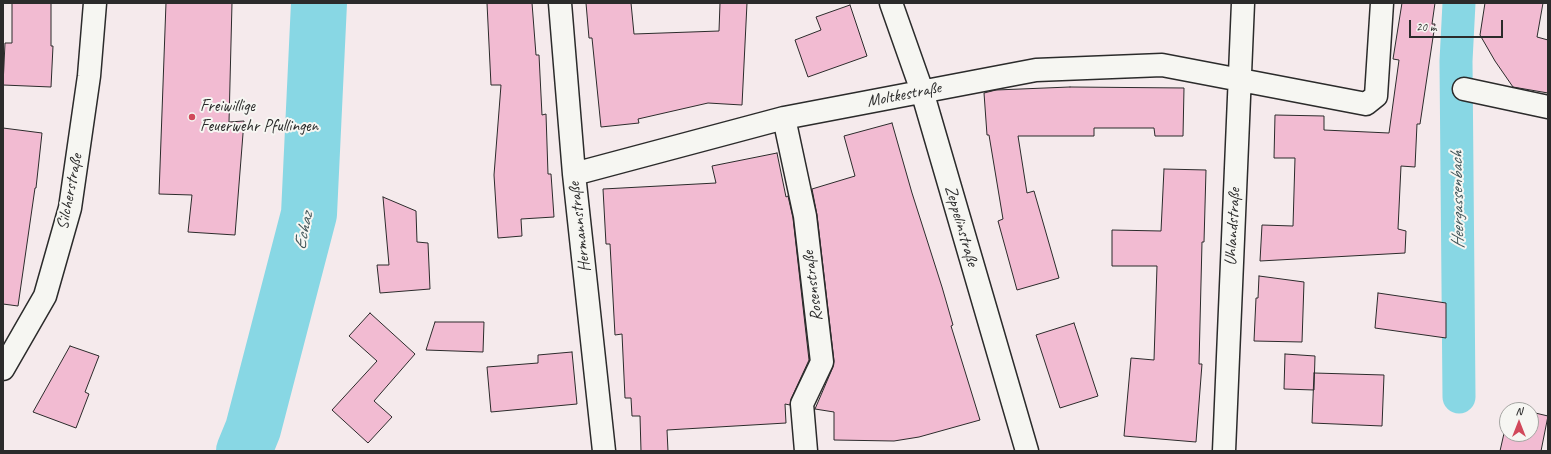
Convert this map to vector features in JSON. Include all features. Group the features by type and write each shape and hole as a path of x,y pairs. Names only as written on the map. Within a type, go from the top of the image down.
{"street":[{"name":"Silcherstraße","path":"3,369 45,296 70,208 89,76 95,3"},
{"name":"Hermannstraße","path":"560,3 574,174 604,451"},
{"name":"Zeppelinstraße","path":"891,3 922,91 1027,451"},
{"name":"Uhlandstraße","path":"1224,451 1241,80 1243,3"},
{"name":"Moltkestraße","path":"574,174 784,118 1036,70 1162,66 1366,104 1376,96 1382,3"},
{"path":"1464,89 1548,107"},
{"name":"Rosenstraße","path":"784,118 805,216 822,362 802,404 806,451"}],"building":[{"path":"12,3 51,3 51,46 53,46 51,87 3,85 5,43 12,43"},
{"name":"Freiwillige Feuerwehr Pfullingen","path":"166,3 232,3 229,122 244,121 235,235 188,232 192,195 159,194"},
{"path":"487,3 532,3 536,55 539,55 542,115 546,114 548,174 551,174 554,217 521,219 522,236 498,238 494,175 501,85 491,85"},
{"path":"586,3 631,3 634,34 719,31 720,3 747,3 742,105 708,103 638,119 639,123 601,127 592,38 589,38"},
{"path":"1402,3 1435,3 1432,24 1435,24 1420,124 1417,124 1415,167 1401,166 1398,229 1406,231 1405,253 1260,261 1262,225 1293,226 1295,158 1274,158 1275,115 1324,116 1324,130 1389,133 1399,60 1393,59"},
{"path":"1485,3 1543,3 1537,37 1548,40 1548,93 1513,87 1495,61 1480,35"},
{"path":"850,5 867,56 808,77 795,40 821,30 816,17"},
{"path":"1070,87 1184,88 1183,136 1155,136 1154,128 1094,128 1094,136 1018,136 1027,193 1034,191 1059,278 1017,290 998,221 1003,219 989,135 987,135 984,93 996,90"},
{"path":"892,123 912,193 942,287 953,325 951,326 980,420 919,437 894,441 834,440 834,412 815,409 833,367 834,361 817,215 812,189 855,176 844,136"},
{"path":"3,128 42,133 36,188 18,306 3,304"},
{"path":"777,153 786,197 788,196 793,218 809,360 791,399 790,405 785,404 786,423 667,430 668,451 641,451 640,416 632,416 631,398 625,398 622,334 615,335 610,244 606,244 603,189 716,183 712,166"},
{"path":"1164,169 1206,170 1204,242 1202,242 1199,364 1202,364 1196,442 1124,436 1131,358 1154,360 1157,266 1112,266 1112,230 1161,231"},
{"path":"383,197 416,211 417,242 428,243 430,289 380,293 377,265 389,265"},
{"path":"1259,276 1304,282 1302,342 1254,341 1256,298 1258,298"},
{"path":"1378,293 1446,303 1446,338 1375,328"},
{"path":"370,313 415,354 374,401 392,417 368,443 332,410 377,361 349,336"},
{"path":"435,322 484,322 483,352 426,350"},
{"path":"1074,323 1098,396 1060,408 1036,335"},
{"path":"70,346 99,356 85,392 89,394 76,428 33,412"},
{"path":"572,352 577,404 491,412 487,367 538,363 538,355"},
{"path":"1285,354 1315,356 1314,390 1284,389"},
{"path":"1314,373 1384,375 1382,426 1312,423"},
{"path":"1539,414 1548,416 1541,451 1500,451 1502,442 1539,442"}],"waterway":[{"name":"Echaz","path":"244,451 253,429 309,214 319,3"},
{"name":"Heergassenbach","path":"1459,3 1456,61 1459,397"}],"place":[{"name":"Freiwillige Feuerwehr Pfullingen","path":"192,117"}]}
